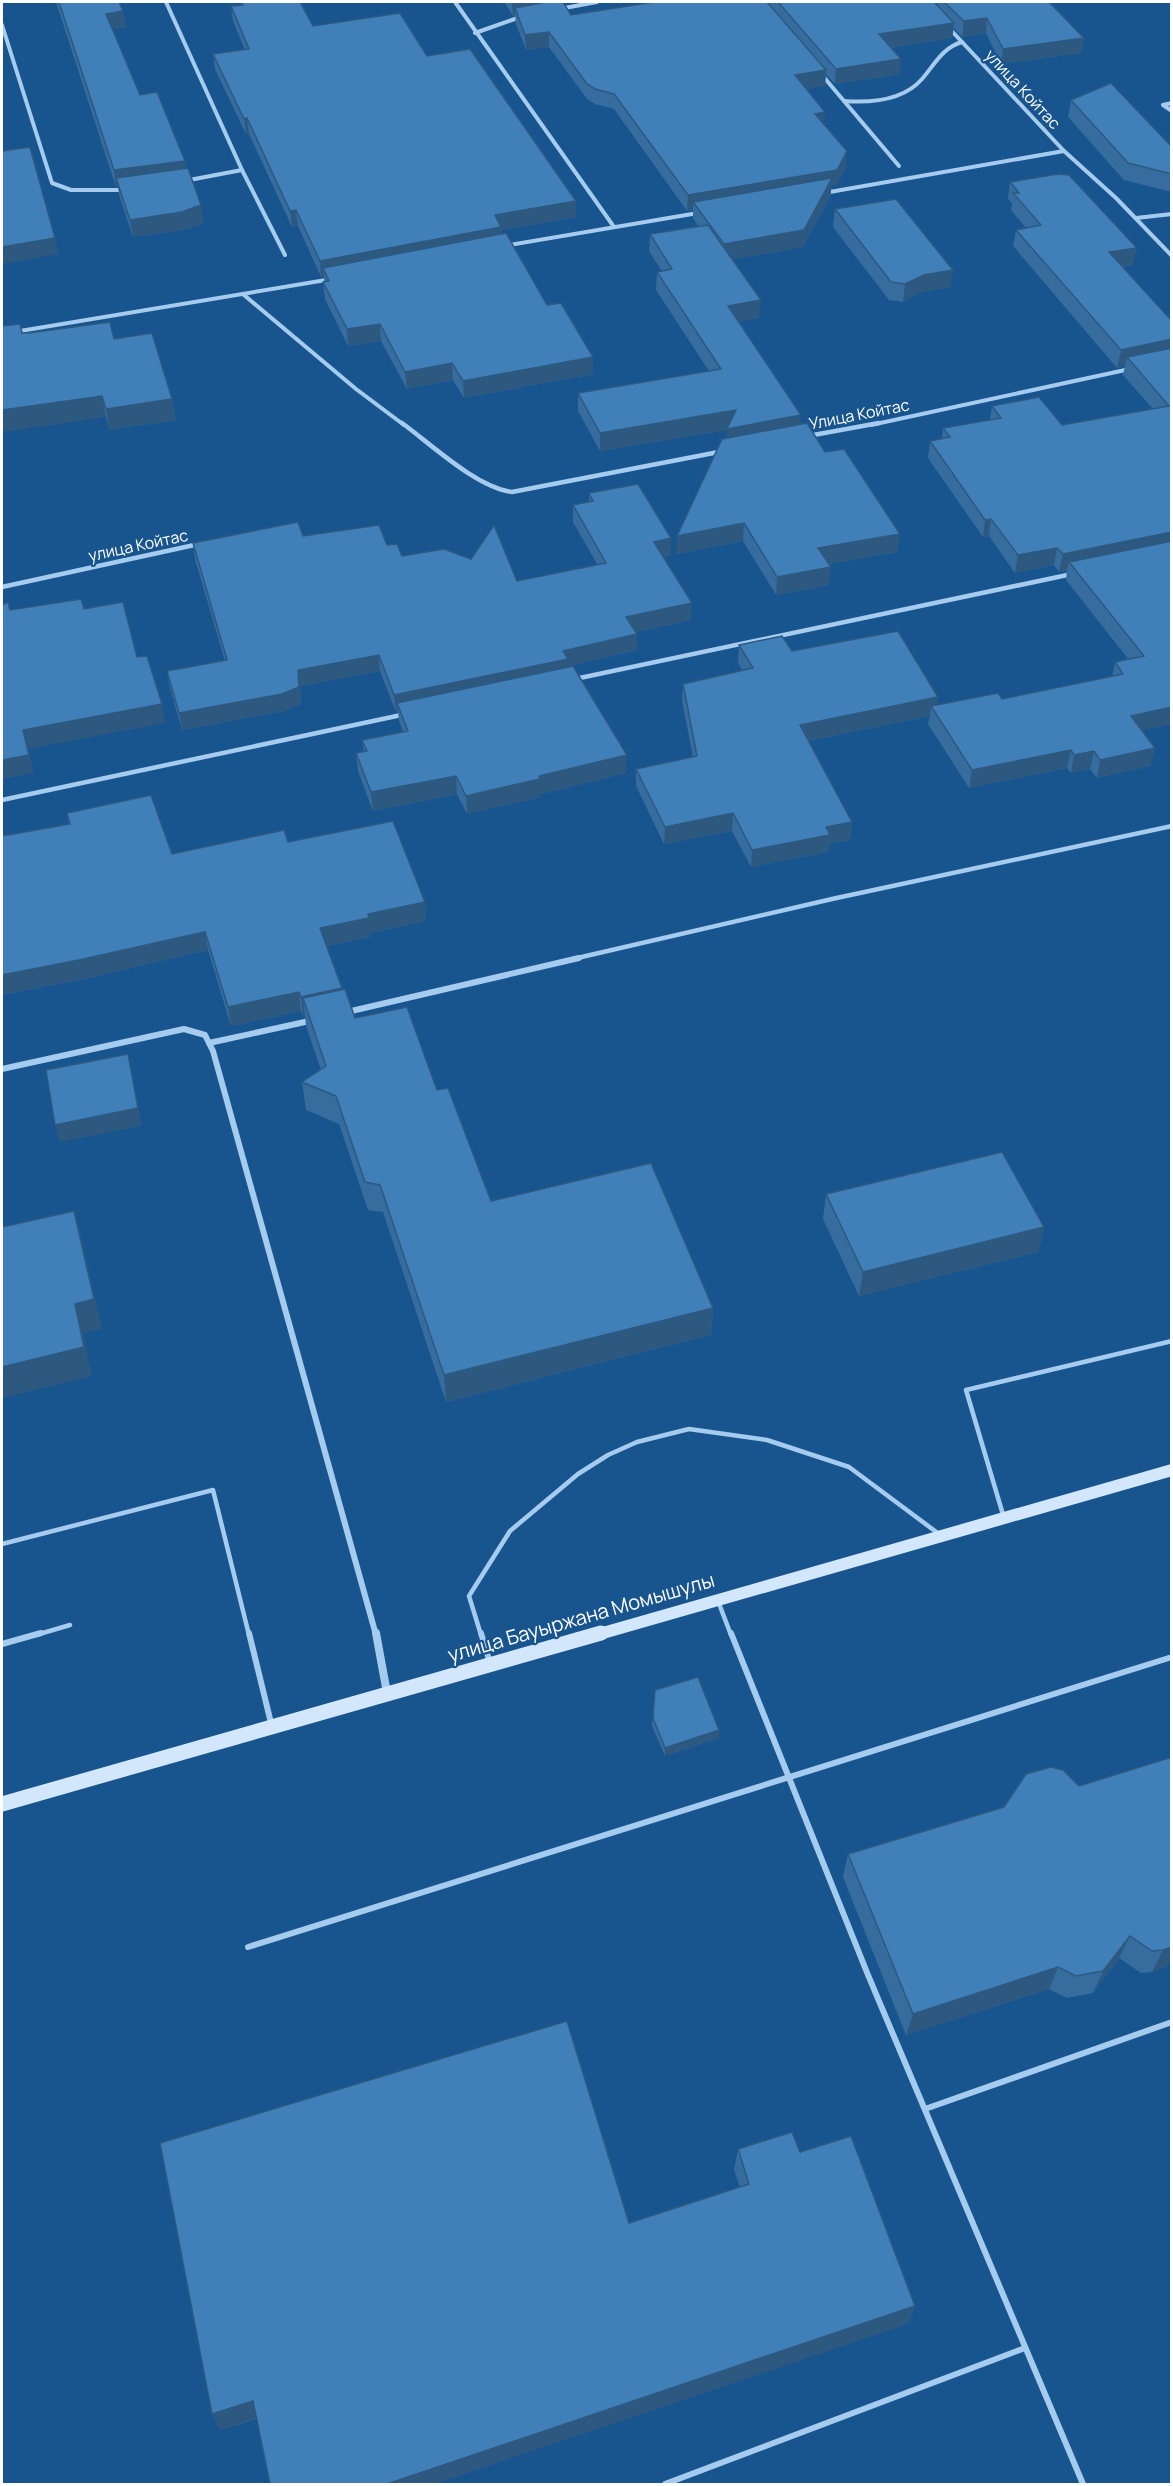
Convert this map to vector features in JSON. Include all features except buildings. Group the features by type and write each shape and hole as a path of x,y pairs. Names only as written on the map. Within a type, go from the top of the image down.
{"street":[{"path":"166,2 242,170 285,255"},
{"path":"455,2 614,227"},
{"path":"556,10 597,2"},
{"path":"475,33 525,16"},
{"path":"2,25 51,183 71,190 131,190"},
{"name":"Улица Койтас","path":"947,26 963,43"},
{"path":"844,101 878,101 899,95 916,85 951,44 963,43"},
{"name":"улица Койтас","path":"963,43 1064,151"},
{"path":"821,74 899,166"},
{"path":"1172,103 1163,105 1172,111"},
{"path":"814,195 1064,151"},
{"name":"Улица Койтас","path":"1064,151 1136,218 1172,256"},
{"path":"174,183 242,170"},
{"path":"499,247 708,212"},
{"path":"1136,218 1172,214"},
{"path":"2,334 338,278"},
{"path":"244,295 356,389 481,482 496,490 512,492 733,450"},
{"name":"Улица Койтас","path":"800,437 874,424 1139,367"},
{"name":"улица Койтас","path":"2,587 208,543"},
{"path":"563,681 1078,572"},
{"path":"2,800 411,713"},
{"path":"344,1013 831,899 1172,826"},
{"path":"209,1043 322,1018"},
{"path":"2,1069 184,1029 206,1035 379,1645 387,1693"},
{"name":"улица Бауыржана Момышулы","path":"2,1804 717,1598 1172,1470"}],"lane":[{"path":"1004,1518 966,1390 1172,1341"},
{"path":"490,1663 469,1596 490,1561 510,1531 578,1474 608,1455 637,1442 689,1429 766,1440 849,1467 941,1536"},
{"path":"2,1544 213,1490 272,1726"},
{"path":"717,1598 925,2109 1083,2484"},
{"path":"2,1644 70,1625"},
{"path":"248,1947 788,1775 1172,1657"},
{"path":"925,2109 1172,2022"},
{"path":"665,2484 1025,2348"}]}
